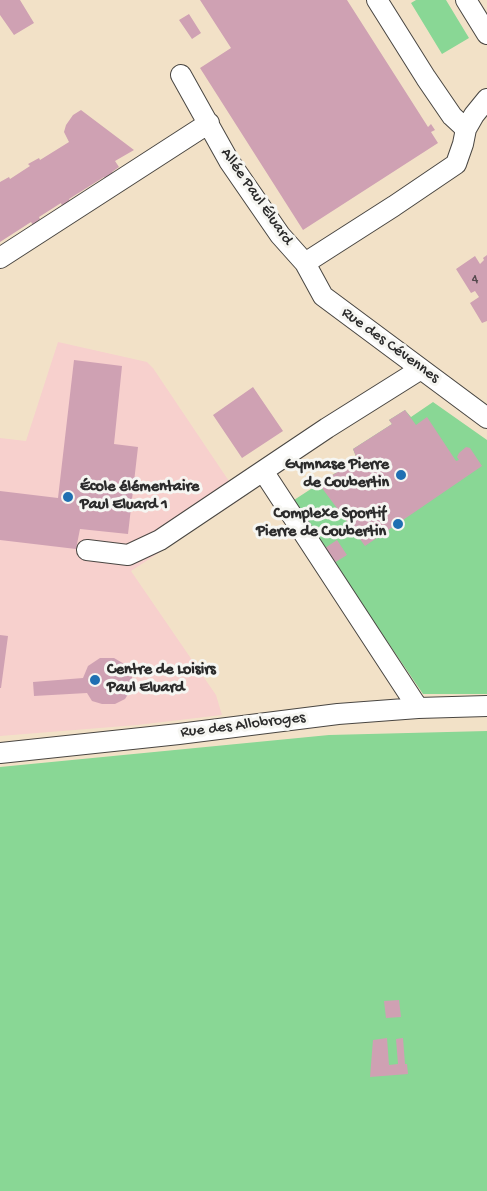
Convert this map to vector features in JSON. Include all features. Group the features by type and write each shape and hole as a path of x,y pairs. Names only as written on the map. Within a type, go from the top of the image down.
{"street":[{"path":"377,0 452,116 466,129"},
{"path":"466,0 487,34"},
{"name":"Allée Paul Éluard","path":"181,75 229,160 280,235 305,263"},
{"path":"305,263 456,164 466,129 487,99"},
{"path":"0,258 209,123"},
{"name":"Rue des Cévennes","path":"305,263 322,296 487,418"},
{"path":"87,550 128,555 160,540 327,428 421,369"},
{"path":"263,471 418,708"},
{"name":"Rue des Allobroges","path":"0,753 338,714 487,706"}],"shaded area":[{"path":"58,342 147,362 241,499 131,571 216,695 222,715 137,725 0,736 0,438 26,441"}],"green space":[{"path":"416,0 446,0 469,38 442,54 411,3"},
{"name":"Complexe Sportif Pierre de Coubertin","path":"433,402 487,440 487,694 423,694 294,500 357,459 353,449 392,424 389,420 405,410 411,417"},
{"path":"487,731 487,1191 0,1191 0,767 329,735"}],"building":[{"path":"0,0 20,0 34,23 14,35 0,15"},
{"path":"200,0 347,0 428,127 431,124 435,130 431,132 438,143 303,230 200,68 231,48"},
{"path":"189,14 201,33 192,39 179,20"},
{"path":"81,110 134,150 115,161 119,167 112,172 113,174 105,179 104,177 62,206 61,203 39,217 40,219 33,225 31,222 0,242 0,182 9,177 10,179 30,166 28,164 39,158 40,160 69,142 64,132 66,125 73,115"},
{"path":"487,255 487,321 482,323 470,303 479,297 475,291 471,293 456,269 475,256 480,264"},
{"path":"74,360 122,366 114,444 138,447 128,534 80,529 76,549 0,540 0,491 58,498"},
{"path":"253,387 283,431 242,458 213,415"},
{"name":"Gymnase Pierre de Coubertin","path":"405,410 416,425 427,417 456,461 459,460 457,457 459,453 466,447 470,448 482,466 365,546 319,484 357,459 353,449 392,424 389,420"},
{"path":"337,540 347,555 334,563 325,548"},
{"path":"0,635 8,636 1,688 0,688"},
{"name":"Centre de Loisirs Paul Eluard","path":"100,658 114,658 126,665 132,677 132,688 125,699 115,704 102,704 92,701 87,693 34,696 33,682 83,678 88,666"},
{"path":"399,1000 401,1017 386,1018 384,1001"},
{"path":"387,1038 389,1065 398,1064 396,1039 403,1038 408,1074 370,1077 373,1040"}],"place":[{"name":"Gymnase Pierre de Coubertin","path":"401,475"},
{"name":"École élémentaire Paul Eluard 1","path":"68,497"},
{"name":"Complexe Sportif Pierre de Coubertin","path":"398,524"},
{"name":"Centre de Loisirs Paul Eluard","path":"95,680"}]}
